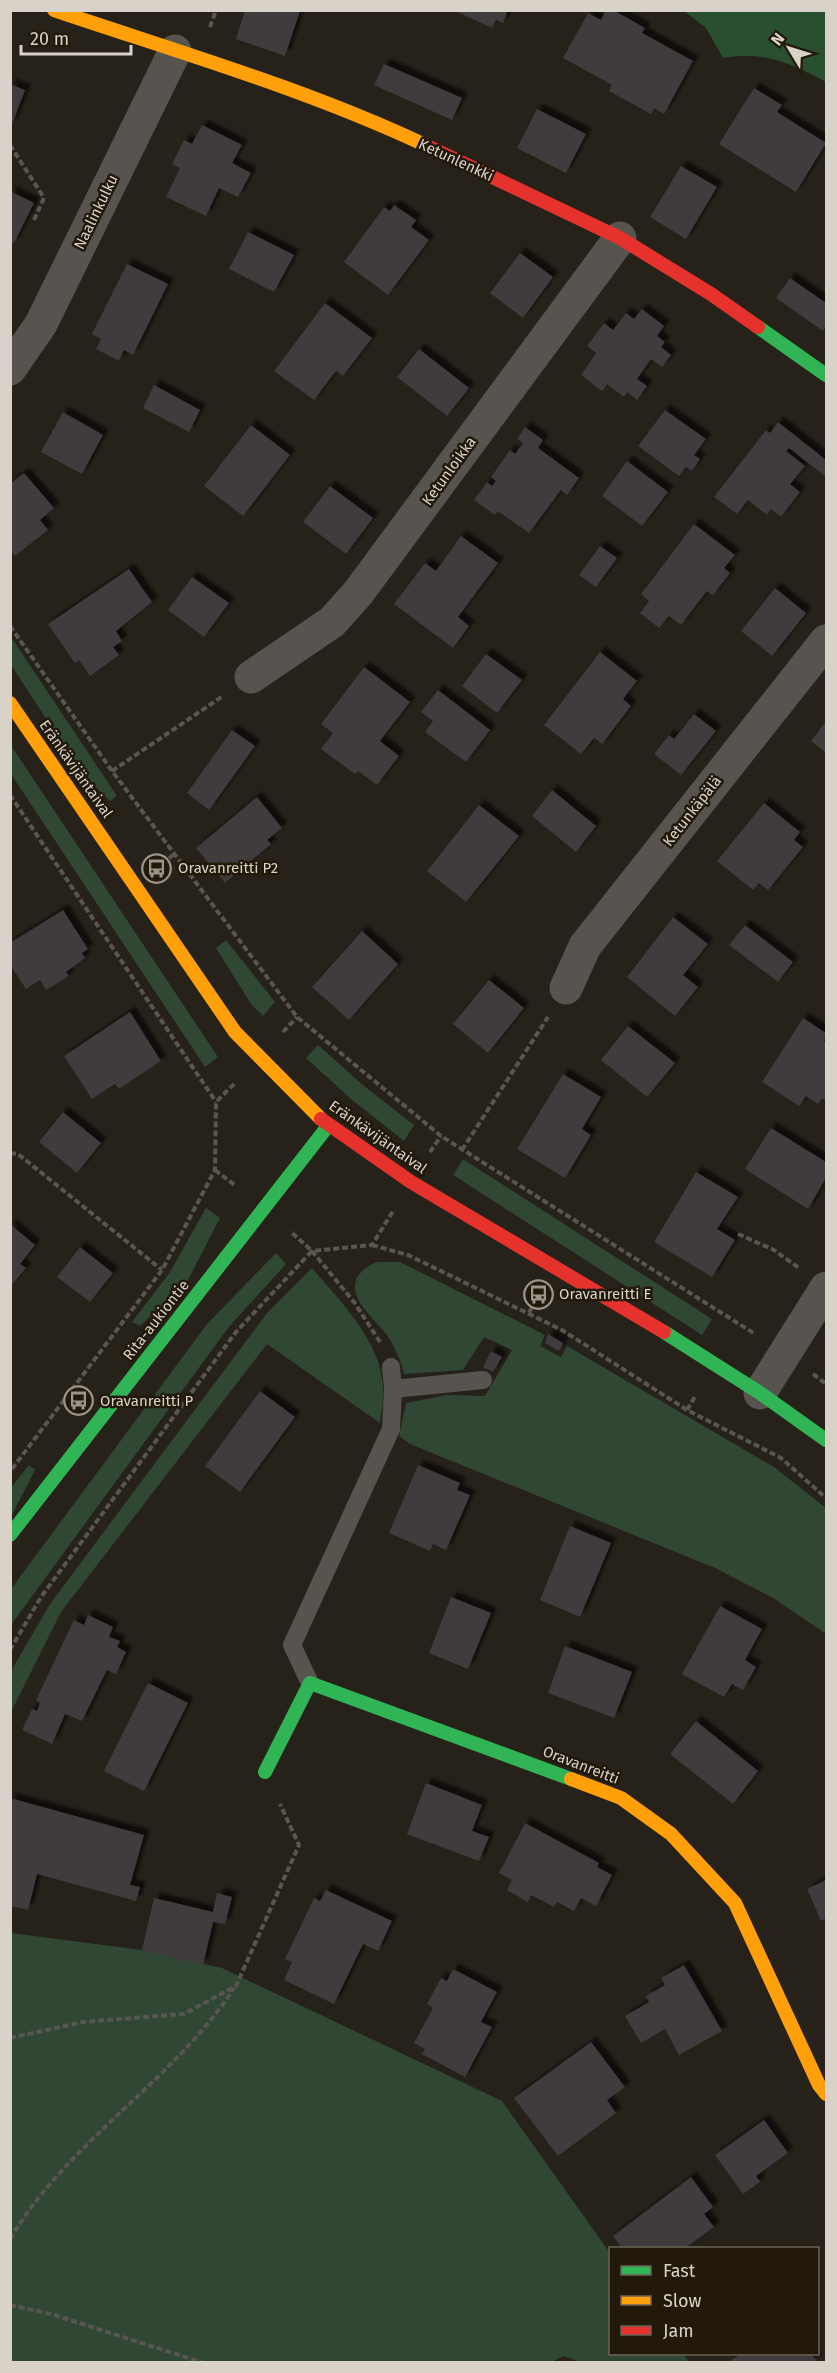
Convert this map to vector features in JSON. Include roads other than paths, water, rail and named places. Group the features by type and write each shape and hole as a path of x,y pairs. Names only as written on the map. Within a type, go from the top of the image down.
{"street":[{"name":"Ketunlenkki","path":"54,10 318,99 370,119 620,238 711,294 826,375"},
{"name":"Naalinkulku","path":"10,369 41,324 175,51"},
{"name":"Ketunloikka","path":"251,677 332,622 358,593 620,238"},
{"name":"Ketunkäpälä","path":"566,988 585,946 826,641"},
{"name":"Eränkävijäntaival","path":"10,703 235,1032 328,1126 411,1182 618,1303 759,1393 826,1440"},
{"name":"Rita-aukiontie","path":"10,1535 328,1126"},
{"path":"759,1393 787,1354 826,1288"},
{"path":"265,1772 310,1683"},
{"name":"Oravanreitti","path":"310,1683 487,1746 621,1798 671,1834 735,1903 819,2085 826,2094"}],"lane":[{"path":"310,1683 292,1645 391,1429 393,1389 391,1367"},
{"path":"393,1389 483,1380"}],"place":[{"name":"Oravanreitti P2","path":"157,868"},
{"name":"Oravanreitti E","path":"538,1294"},
{"name":"Oravanreitti P","path":"79,1401"}]}
